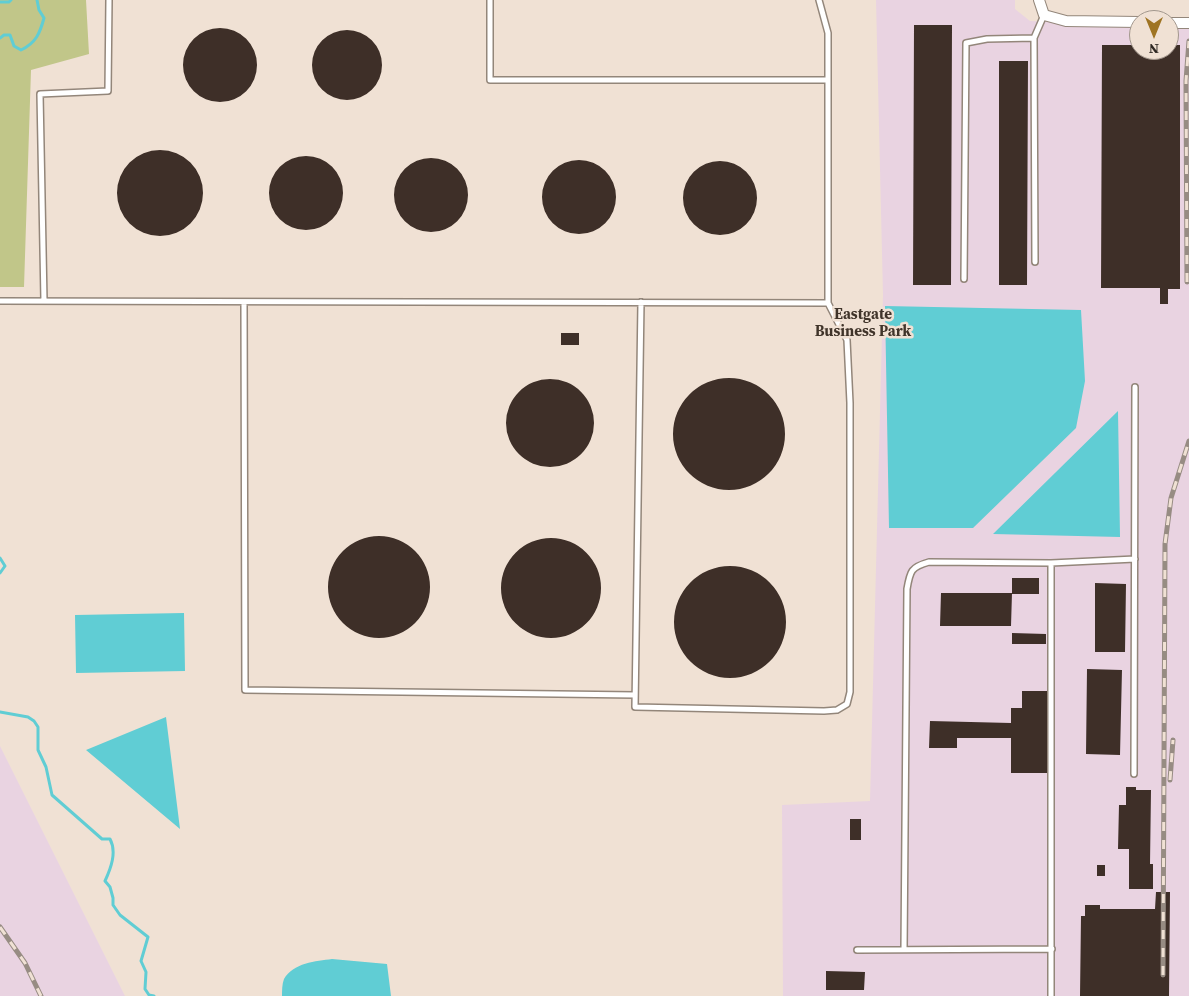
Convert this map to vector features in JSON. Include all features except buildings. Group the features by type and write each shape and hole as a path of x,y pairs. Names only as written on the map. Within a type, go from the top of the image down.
{"street":[{"path":"1039,0 1044,15 1066,20 1129,22"}],"lane":[{"path":"44,301 40,94 108,91 109,0"},
{"path":"490,0 490,80 828,80"},
{"path":"641,302 635,707 837,710 847,704 850,692 849,394 846,340 828,303 828,33 819,0"},
{"path":"1035,262 1034,38 1044,15"},
{"path":"964,279 966,43 987,39 1034,38"},
{"path":"0,301 828,303"},
{"path":"244,302 245,690 635,695"},
{"path":"1134,774 1135,387"},
{"path":"904,950 907,589 909,573 918,565 929,562 1050,563 1135,559"},
{"path":"1050,563 1051,996"},
{"path":"857,950 1052,949"}],"shaded area":[{"path":"876,0 1015,0 1015,9 1030,21 1129,26 1129,60 1179,60 1179,28 1189,29 1189,996 783,996 782,805 870,801 883,295"},
{"path":"0,746 125,996 0,996"}],"green space":[{"path":"0,0 86,0 89,54 31,70 24,287 0,287"}],"water":[{"path":"885,306 1081,310 1085,381 1076,428 973,528 889,528"},
{"path":"1118,411 1120,537 993,534"},
{"path":"184,613 185,671 76,673 75,615"},
{"path":"166,717 180,829 86,750"},
{"path":"332,959 387,964 391,996 282,996 284,979 293,969 305,964"}],"waterway":[{"path":"0,2 9,2 11,0"},
{"path":"0,38 4,35 10,35 14,46 21,50 34,41 44,18 39,10 37,0"},
{"path":"0,558 5,566 0,573"},
{"path":"0,712 28,717 34,721 38,727 38,750 46,767 52,795 102,839 110,839 113,855 105,881 110,887 113,905 120,915 148,937 141,961 146,972 145,989 149,995 154,996"}],"railway":[{"path":"1187,282 1186,81 1189,41"},
{"path":"1163,975 1165,544 1171,498 1189,441"},
{"path":"1170,780 1173,740"},
{"path":"0,927 25,963 41,996"}],"district":[{"name":"Eastgate Business Park","path":"863,324"}]}
